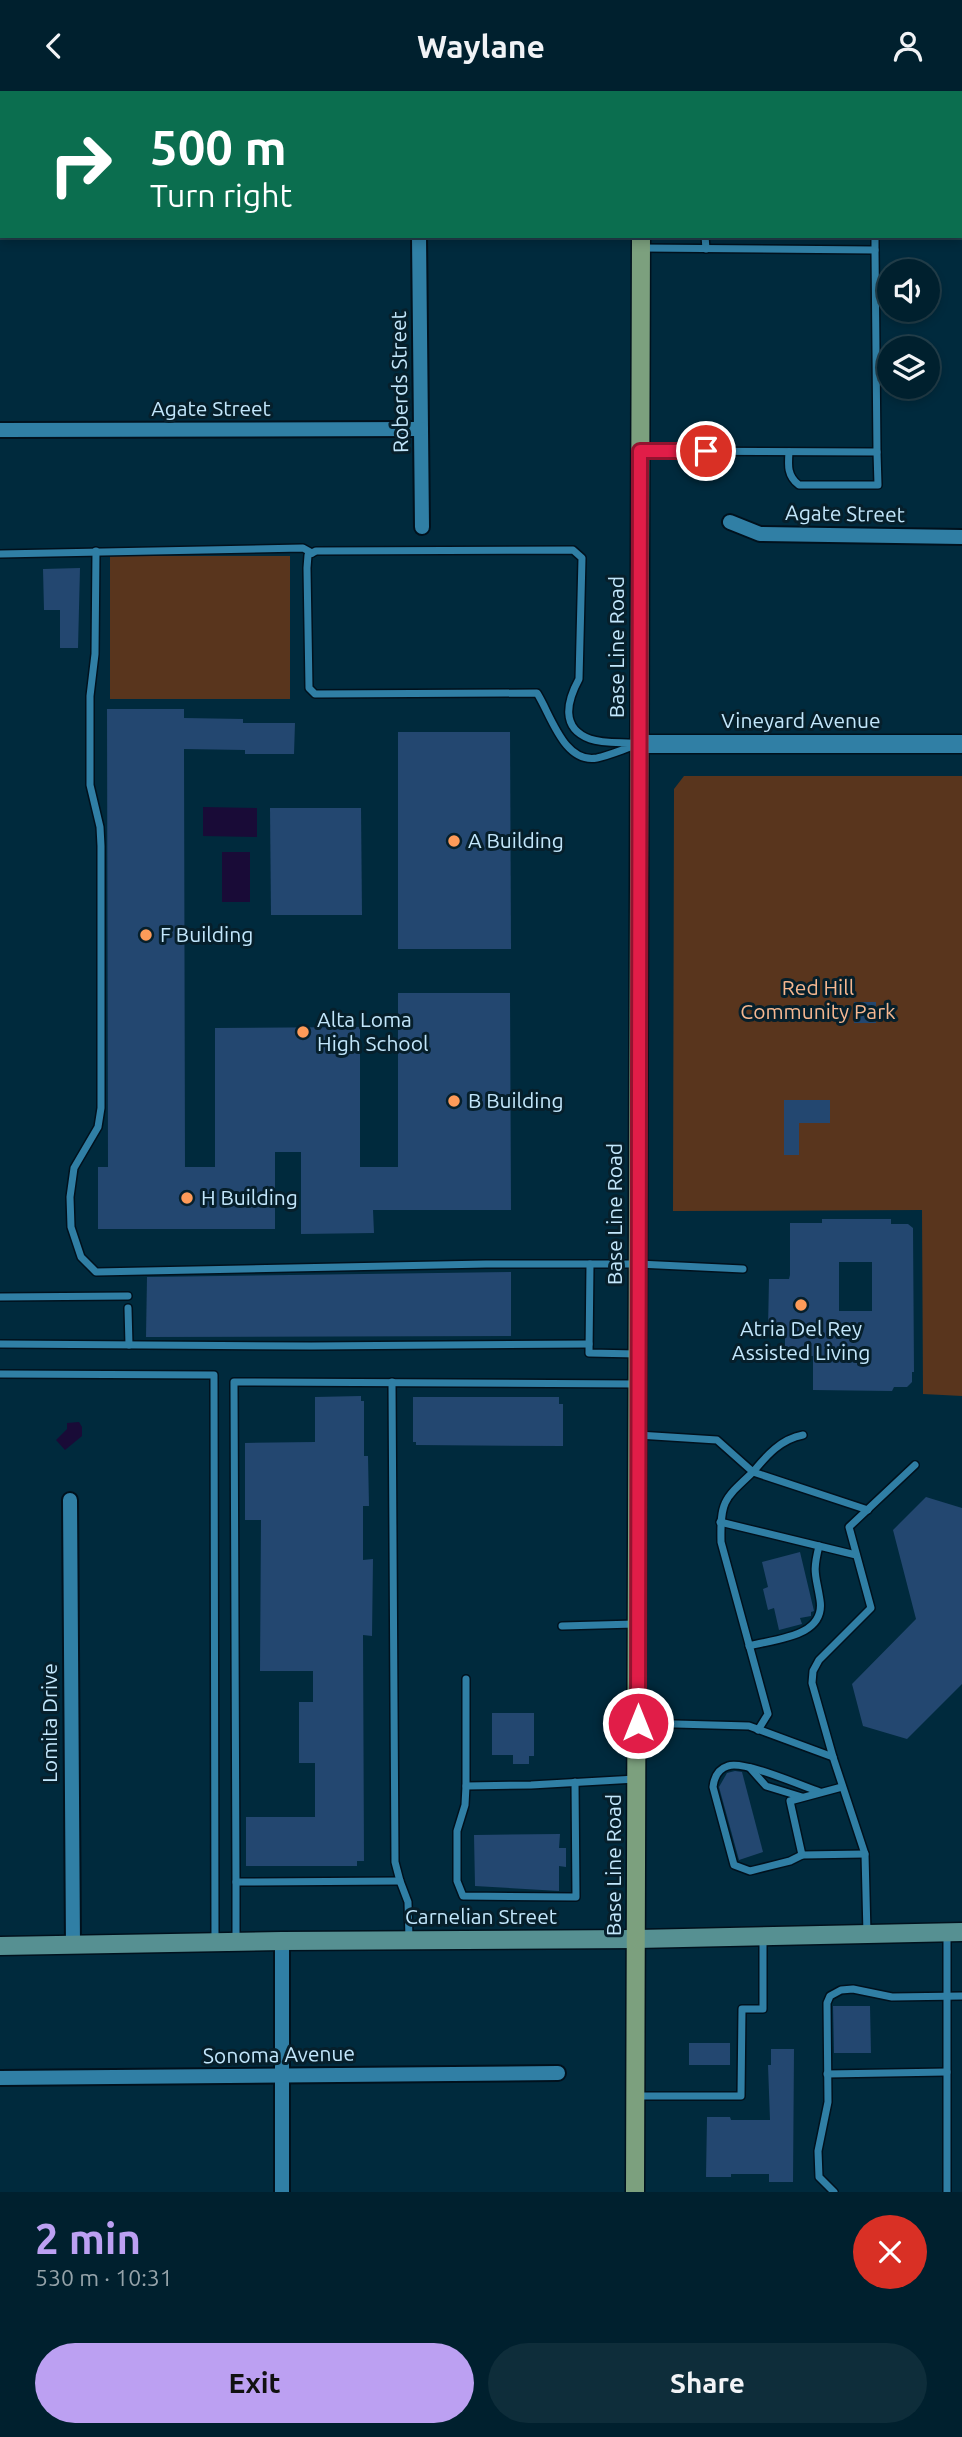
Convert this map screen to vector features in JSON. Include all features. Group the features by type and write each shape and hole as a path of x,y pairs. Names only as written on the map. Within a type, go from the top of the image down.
{"main road":[{"name":"Base Line Road","path":"635,2192 641,242"},
{"name":"Carnelian Street","path":"0,1946 637,1939 954,1932"}],"street":[{"name":"Roberds Street","path":"419,238 422,527"},
{"name":"Agate Street","path":"0,430 421,429"},
{"name":"Agate Street","path":"730,522 760,534 962,537"},
{"name":"Vineyard Avenue","path":"640,744 962,744"},
{"name":"Lomita Drive","path":"69,1500 73,1946"},
{"path":"282,1941 282,2192"},
{"name":"Sonoma Avenue","path":"0,2078 558,2073"}],"lane":[{"path":"705,238 705,249"},
{"path":"789,451 788,468 792,479 799,485 878,485 876,238"},
{"path":"641,242 705,249 876,250"},
{"path":"640,451 877,452"},
{"path":"0,554 303,548 312,553"},
{"path":"327,550 573,550 582,558 582,572 579,679 568,705 570,720 579,734 593,740 640,744 595,758 580,758 566,746 557,733 537,693 315,694 309,688 308,555 327,550"},
{"path":"96,551 95,654 90,696 90,785 100,827 101,846 101,1108 98,1127 74,1168 69,1197 71,1227 81,1257 96,1272 486,1264 638,1264 743,1269"},
{"path":"590,1264 589,1353 638,1354"},
{"path":"0,1297 128,1296"},
{"path":"128,1308 129,1345"},
{"path":"0,1344 589,1344"},
{"path":"0,1374 214,1375 215,1942"},
{"path":"236,1942 234,1381 638,1384"},
{"path":"392,1382 395,1862 408,1902 409,1940"},
{"path":"638,1435 717,1440 753,1472 868,1510"},
{"path":"758,1730 768,1714 721,1542 720,1514 729,1495 777,1447 789,1438 803,1435"},
{"path":"867,1934 865,1854 833,1757 812,1683 813,1671 819,1660 871,1608 849,1527 915,1465"},
{"path":"720,1522 856,1555"},
{"path":"750,1646 794,1635 809,1629 818,1621 821,1611 814,1576 820,1546"},
{"path":"562,1626 638,1625"},
{"path":"466,1679 465,1805 457,1832 457,1881 463,1896 576,1897 575,1782"},
{"path":"638,1723 749,1726 833,1757"},
{"path":"820,1792 749,1767 727,1766 714,1778 713,1787 734,1865 750,1871 790,1861 802,1854 865,1854"},
{"path":"749,1767 766,1786 803,1797"},
{"path":"466,1786 637,1779"},
{"path":"802,1854 790,1801 842,1787"},
{"path":"236,1882 400,1881"},
{"path":"947,2192 947,1996 954,1932"},
{"path":"635,2096 741,2096 742,2009 763,2009 763,1936"},
{"path":"834,2192 819,2177 818,2151 828,2102 827,2003 830,1996 841,1990 853,1989 892,1997 962,1996"},
{"path":"827,2074 947,2072"}],"green space":[{"path":"110,556 290,556 290,699 110,699"},
{"name":"Red Hill Community Park","path":"684,776 962,776 962,1396 923,1394 922,1210 673,1211 674,789"}],"shaded area":[{"path":"203,807 257,808 257,837 203,836"},
{"path":"222,852 250,852 250,902 222,902"},
{"path":"79,1422 82,1436 65,1450 56,1440 67,1429 67,1423"}],"building":[{"path":"80,568 78,648 60,648 60,610 44,610 43,569"},
{"path":"107,709 184,709 184,718 243,719 243,723 295,723 294,754 245,754 245,750 184,749 185,1167 215,1167 215,1028 360,1027 360,1167 398,1167 398,993 510,993 511,1210 373,1210 374,1233 301,1234 301,1152 275,1152 275,1229 98,1229 98,1167 108,1167"},
{"name":"A Building","path":"398,732 510,732 511,949 398,949"},
{"path":"270,808 361,808 362,915 271,915"},
{"path":"854,1002 876,1002 876,1023 854,1023"},
{"path":"784,1100 830,1100 830,1123 799,1123 799,1155 784,1155"},
{"name":"Atria Del Rey Assisted Living","path":"822,1219 891,1219 891,1224 908,1224 913,1228 914,1372 912,1382 907,1387 894,1387 892,1391 813,1390 813,1356 785,1356 785,1329 768,1329 769,1279 789,1279 790,1275 790,1223 822,1223","holes":["839,1262 872,1262 872,1311 839,1311"]},
{"path":"511,1272 511,1336 146,1337 147,1277"},
{"path":"361,1396 361,1401 364,1401 364,1456 368,1456 369,1506 363,1506 363,1560 373,1559 372,1636 363,1635 364,1861 357,1861 357,1866 246,1866 246,1817 315,1817 315,1763 299,1763 299,1702 313,1702 313,1671 260,1671 261,1520 245,1520 245,1443 315,1442 315,1397"},
{"path":"413,1397 559,1397 559,1404 563,1404 563,1446 416,1445 416,1442 413,1442"},
{"path":"926,1497 962,1508 962,1684 907,1739 863,1726 852,1684 916,1619 893,1530"},
{"path":"800,1552 814,1611 811,1616 800,1618 802,1624 779,1630 774,1608 768,1610 763,1589 768,1587 762,1562"},
{"path":"492,1713 534,1713 534,1756 529,1756 529,1764 513,1764 513,1755 492,1755"},
{"path":"742,1772 763,1852 739,1860 719,1787 727,1773"},
{"path":"560,1834 559,1848 566,1848 566,1867 559,1866 559,1891 475,1886 474,1835"},
{"path":"833,2006 870,2006 871,2053 834,2053"},
{"path":"689,2043 730,2043 730,2065 689,2065"},
{"path":"771,2049 794,2049 793,2182 769,2182 769,2174 706,2177 707,2117 770,2120 768,2065 771,2065"}],"place":[{"name":"A Building","path":"454,841"},
{"name":"F Building","path":"146,935"},
{"name":"Alta Loma High School","path":"303,1032"},
{"name":"B Building","path":"454,1101"},
{"name":"H Building","path":"187,1198"},
{"name":"Atria Del Rey Assisted Living","path":"801,1305"}],"route":[{"path":"638,1723 640,451 706,451"}]}
